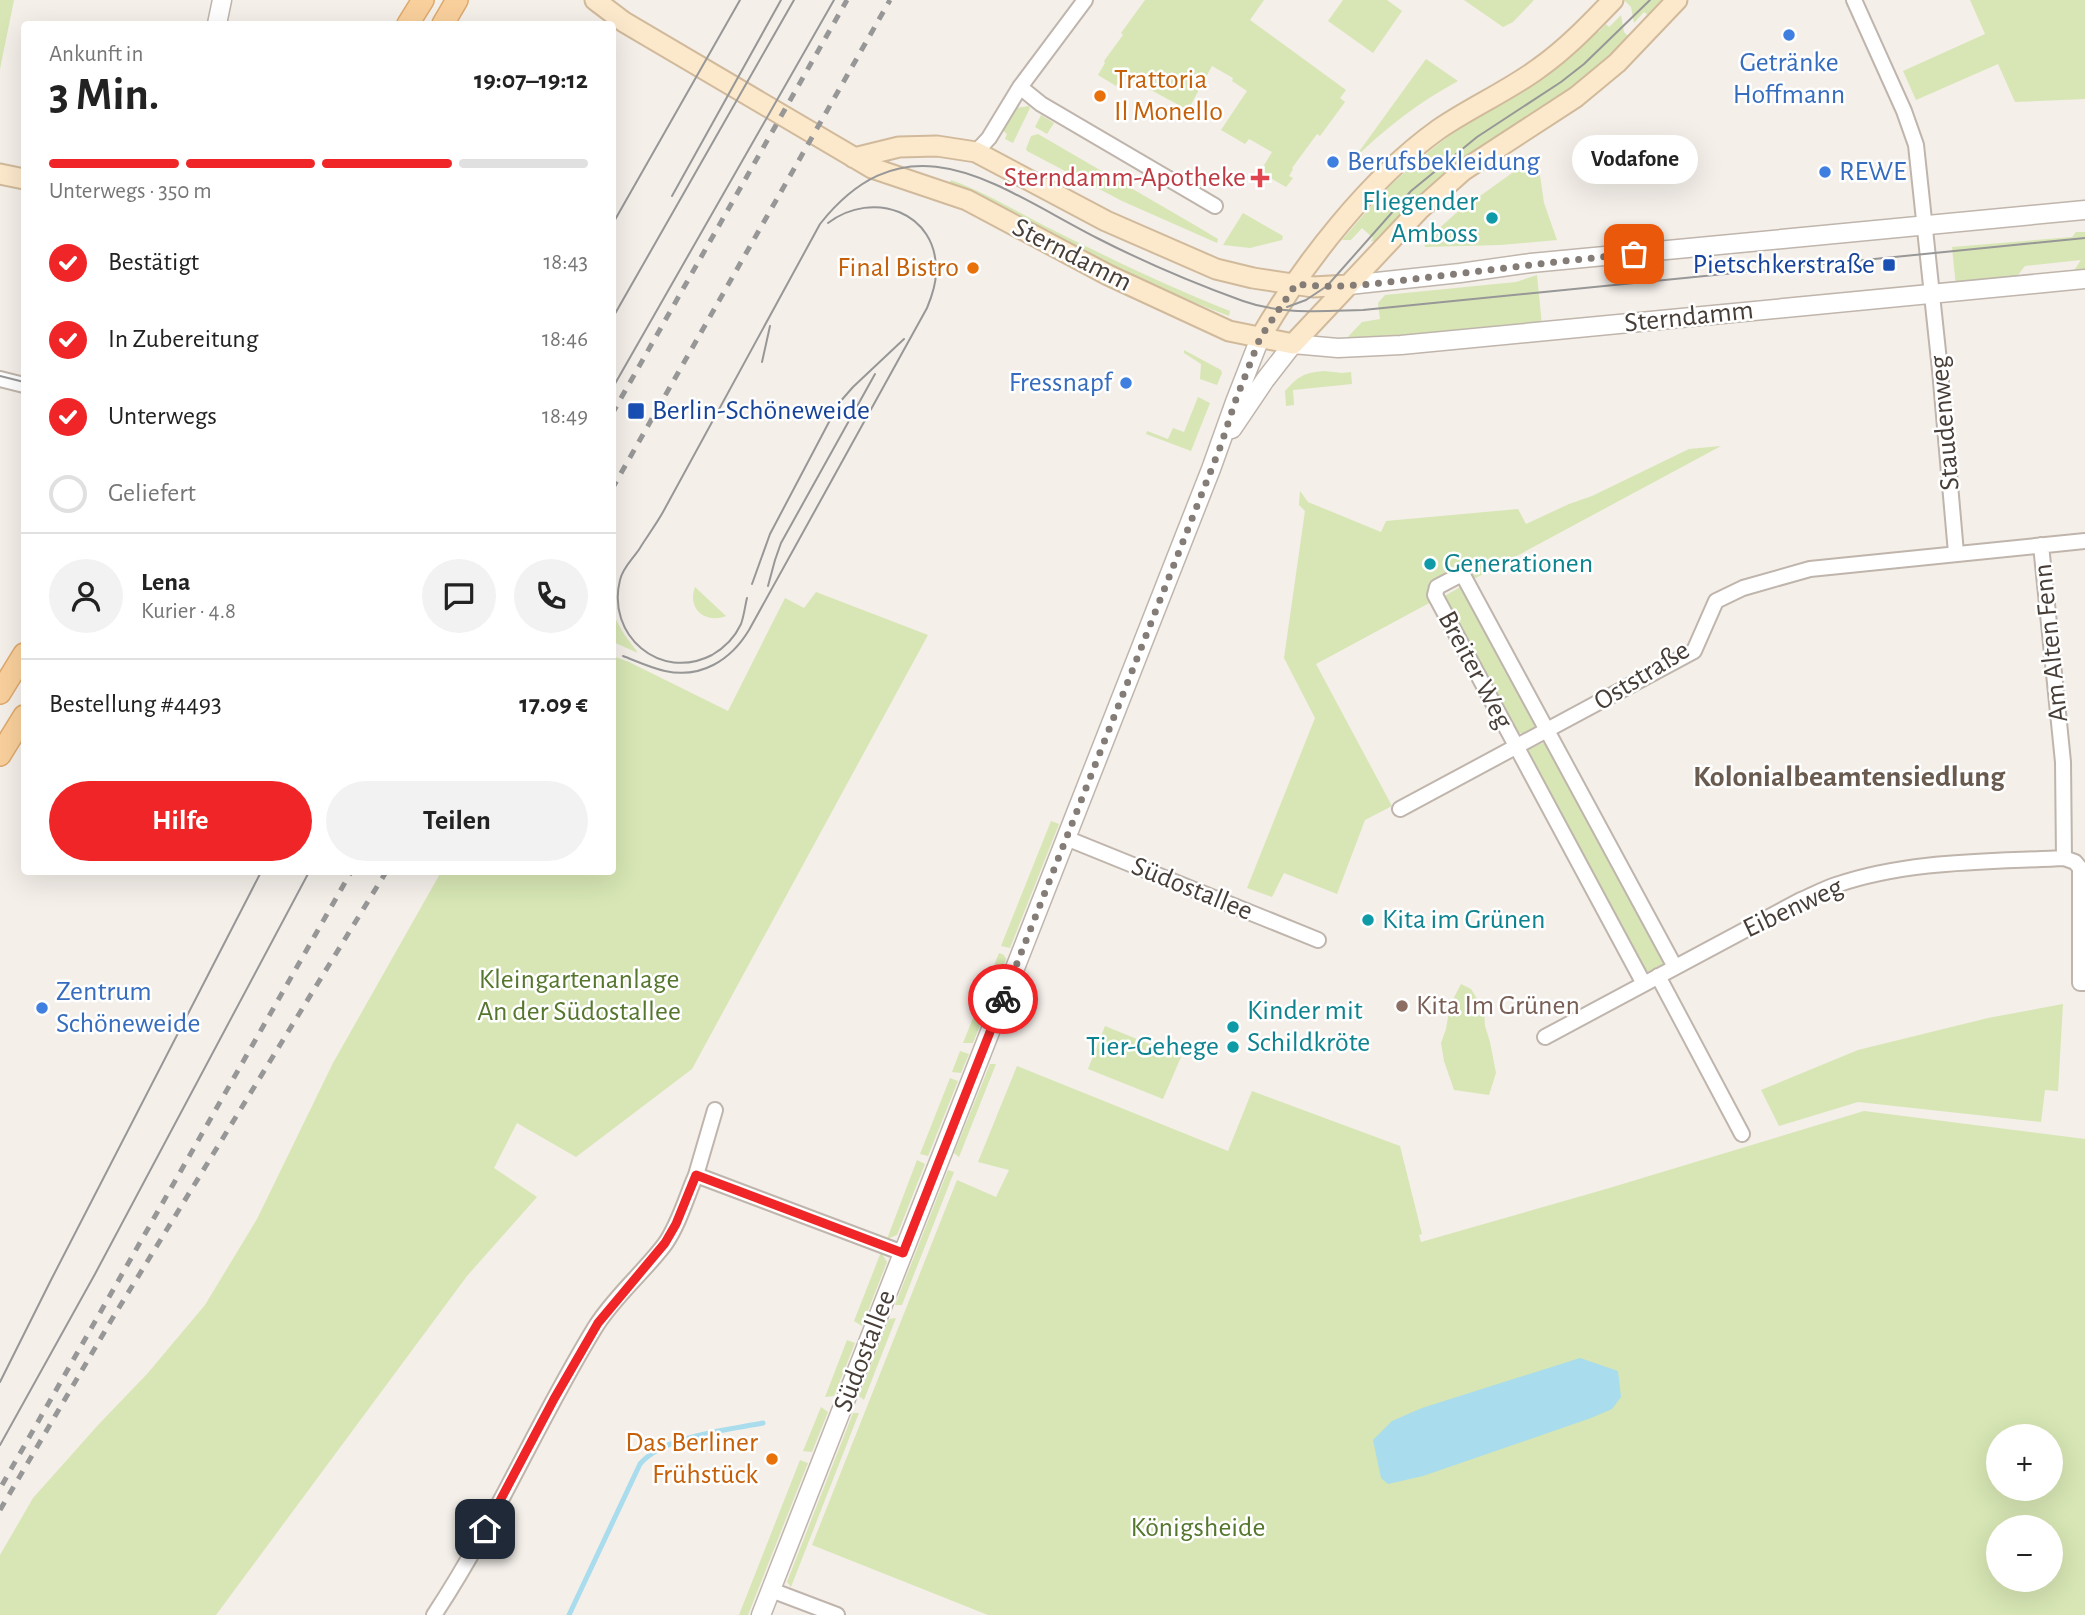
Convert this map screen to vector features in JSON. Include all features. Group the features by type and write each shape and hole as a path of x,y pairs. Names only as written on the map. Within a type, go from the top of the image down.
{"main road":[{"path":"410,21 423,0"},
{"path":"445,21 457,0"},
{"name":"Sterndamm","path":"595,0 624,22 884,173 967,201 1108,275 1229,331 1293,344"},
{"path":"1260,338 1342,223 1397,162 1439,129 1538,69 1579,35 1613,0"},
{"path":"1293,344 1419,210 1455,178 1576,97 1617,62 1677,0"},
{"name":"Sterndamm","path":"854,158 899,147 986,140 1106,221 1216,269 1312,287 1349,285"},
{"path":"0,174 21,178"},
{"path":"0,693 21,659"},
{"path":"0,755 21,721"}],"street":[{"path":"218,21 222,0"},
{"path":"986,140 1020,87 1086,0"},
{"path":"1854,0 1912,129 1925,226"},
{"path":"1020,87 1041,104 1215,206"},
{"name":"Sterndamm","path":"1349,285 1460,274 1531,263 2085,210"},
{"name":"Staudenweg","path":"1925,226 1956,553"},
{"name":"Sterndamm","path":"1293,344 1338,348 1375,347 2085,279"},
{"name":"Südostallee","path":"761,1615 1221,445 1260,338"},
{"name":"Südostallee","path":"1221,445 1293,344"},
{"path":"0,379 21,384"},
{"name":"Oststraße","path":"1400,809 1694,651 1716,601 1743,588 1810,569 2085,541"},
{"name":"Am Alten Fenn","path":"2041,545 2063,762 2064,858"},
{"name":"Breiter Weg","path":"1644,984 1435,595 1437,587 1458,576 1464,577 1675,967"},
{"name":"Südostallee","path":"1066,838 1318,940"},
{"path":"2064,858 2075,862 2080,868 2083,983"},
{"name":"Eibenweg","path":"1545,1037 1801,900 1836,885 1926,866 2064,858"},
{"path":"1658,976 1742,1134"},
{"path":"434,1615 460,1576 554,1399 598,1323 665,1243 676,1224 696,1175 715,1110"},
{"path":"696,1175 903,1253"},
{"path":"771,1590 837,1615"}],"green space":[{"path":"0,0 14,0 0,69"},
{"path":"1145,0 1264,0 1250,20 1346,90 1340,98 1345,102 1292,168 1289,176 1293,178 1286,187 1260,172 1272,152 1249,139 1245,144 1221,130 1247,91 1232,81 1233,78 1212,66 1188,110 1125,76 1122,76 1116,86 1098,75 1104,61 1123,35 1121,33"},
{"path":"1343,0 1387,0 1402,11 1373,53 1328,21"},
{"path":"1464,0 1534,0 1513,22 1503,27"},
{"path":"1624,0 1666,0 1650,17 1644,12 1634,23 1631,7"},
{"path":"1970,0 2085,0 2085,99 2015,102 1998,64 1916,100 1903,71 1985,34"},
{"path":"1621,15 1624,32 1630,38 1594,74 1381,242 1371,241 1373,238 1362,228 1351,240 1342,240 1384,191 1421,158 1450,135 1555,66 1597,29 1599,32 1606,24 1609,27"},
{"path":"1426,59 1458,81 1402,117 1353,160"},
{"path":"1029,106 1013,143 1005,139 1007,134 1001,129 1017,108"},
{"path":"1041,115 1054,123 1047,134 1035,127"},
{"path":"1038,134 1218,239 1217,243 1122,201 1027,151 1031,136"},
{"path":"1537,155 1544,203 1557,240 1425,247 1424,242 1455,214"},
{"path":"951,180 987,195 1136,270 1230,311 1229,316 1157,287 1052,238 948,186"},
{"path":"1243,213 1283,236 1282,240 1250,248 1223,245"},
{"path":"2076,232 2085,232 2085,273 2071,275 2081,260 2025,266 2014,280 1956,287 1952,247 2072,237"},
{"path":"1537,275 1542,325 1343,342 1362,322 1380,319 1378,303 1385,295 1516,282"},
{"path":"1184,350 1221,370 1217,385 1200,379 1201,364 1184,353"},
{"path":"1324,371 1351,372 1352,384 1293,390 1294,405 1286,406 1285,391 1294,382 1306,374"},
{"path":"1198,397 1210,403 1191,451 1146,434 1147,431 1168,439 1173,428 1184,432"},
{"path":"1721,446 1472,580 1456,570 1433,601 1316,664 1392,806 1365,820 1337,894 1284,873 1272,897 1247,888 1315,718 1284,658 1305,511 1299,505 1300,491 1308,502 1381,532 1386,521 1518,509 1526,524 1592,496 1689,449"},
{"path":"1462,586 1536,724 1530,731 1514,731 1443,597"},
{"path":"695,587 726,616 711,618 700,613 694,602"},
{"name":"Kleingartenanlage An der Südostallee","path":"816,592 928,635 692,1069 576,1157 517,1123 494,1168 537,1197 467,1276 216,1615 0,1615 0,1555 33,1498 147,1374 205,1305 257,1219 333,1063 439,875 616,875 616,657 728,711 785,598 804,608"},
{"path":"616,620 624,634 638,653 616,643"},
{"path":"1545,742 1663,959 1663,964 1652,971 1644,972 1526,752"},
{"path":"1051,821 1059,824 1010,948 1001,946"},
{"path":"999,953 1006,959 973,1043 963,1043"},
{"path":"1461,984 1471,989 1484,1010 1496,1073 1489,1095 1454,1090 1444,1061 1441,1043 1450,1005"},
{"path":"2063,1004 2058,1091 2045,1090 2041,1122 1858,1102 1779,1126 1761,1090 1858,1050 1988,1018"},
{"path":"1105,1026 1181,1057 1163,1099 1088,1069"},
{"path":"960,1051 969,1054 961,1073 952,1072"},
{"path":"990,1064 996,1064 959,1157 954,1153"},
{"name":"Königsheide","path":"1017,1066 1228,1151 1252,1091 1400,1146 1422,1234 1419,1235 1421,1242 1864,1111 2085,1139 2085,1615 988,1615 812,1545 957,1180 996,1197 1009,1170 978,1162"},
{"path":"950,1078 958,1081 928,1156 920,1154"},
{"path":"917,1160 925,1164 897,1235 887,1239"},
{"path":"948,1170 954,1172 902,1305 895,1305"},
{"path":"881,1252 887,1262 862,1326 854,1321"},
{"path":"896,1318 864,1400 859,1396 889,1319"},
{"path":"847,1340 855,1343 834,1396 825,1397"},
{"path":"821,1407 828,1412 812,1452 803,1451"},
{"path":"853,1413 859,1413 791,1587 787,1582"},
{"path":"800,1460 808,1463 748,1615 739,1615"}],"water":[{"path":"1580,1358 1618,1371 1621,1397 1612,1409 1423,1476 1388,1484 1381,1478 1373,1440 1392,1421 1422,1408"}],"waterway":[{"path":"569,1615 640,1464 651,1454 680,1441 763,1423"}],"tram line":[{"path":"616,218 740,0"},
{"path":"672,196 781,0"},
{"path":"616,312 794,0"},
{"path":"616,382 834,0"},
{"path":"1287,307 1306,300 1327,286 1411,191 1477,137 1584,64 1650,0"},
{"path":"747,598 736,633 725,646 712,655 693,662 656,658 641,648 629,635 621,619 618,600 623,571 663,512 820,224 853,190 887,172 921,166 955,170 990,182 1115,247 1187,279 1258,305 1302,311 1363,310 2085,238"},
{"path":"623,656 665,671 691,672 714,665 742,641 927,308 935,281 934,251 926,234 915,221 900,212 864,208 846,213 828,223"},
{"path":"762,362 770,326"},
{"path":"752,584 770,534 839,403 904,339"},
{"path":"768,586 781,543 875,374"},
{"path":"0,376 21,381"},
{"path":"0,1382 259,875"},
{"path":"0,1445 95,1274 307,875"}],"railway":[{"path":"616,407 847,0"},
{"path":"616,482 890,0"},
{"path":"2,1485 349,875"},
{"path":"0,1510 112,1319 384,875"}],"way so far":[{"path":"1003,999 1221,445 1260,338 1296,284 1312,287 1349,285 1460,274 1531,263 1634,254"}],"place":[{"name":"Getränke Hoffmann","path":"1789,35"},
{"name":"Trattoria Il Monello","path":"1100,96"},
{"name":"Berufsbekleidung","path":"1333,162"},
{"name":"REWE","path":"1825,172"},
{"name":"Sterndamm-Apotheke","path":"1260,178"},
{"name":"Fliegender Amboss","path":"1492,218"},
{"name":"Vodafone","path":"1634,254"},
{"name":"Pietschkerstraße","path":"1889,265"},
{"name":"Final Bistro","path":"973,268"},
{"name":"Fressnapf","path":"1126,383"},
{"name":"Berlin-Schöneweide","path":"636,411"},
{"name":"Generationen","path":"1430,564"},
{"name":"Kita im Grünen","path":"1368,920"},
{"name":"Kita Im Grünen","path":"1402,1006"},
{"name":"Zentrum Schöneweide","path":"42,1008"},
{"name":"Kinder mit Schildkröte","path":"1233,1027"},
{"name":"Tier-Gehege","path":"1233,1047"},
{"name":"Das Berliner Frühstück","path":"772,1459"}],"district":[{"name":"Kolonialbeamtensiedlung","path":"1849,777"}],"route":[{"path":"485,1529 598,1323 665,1243 676,1224 696,1175 903,1253 1003,999"}]}
